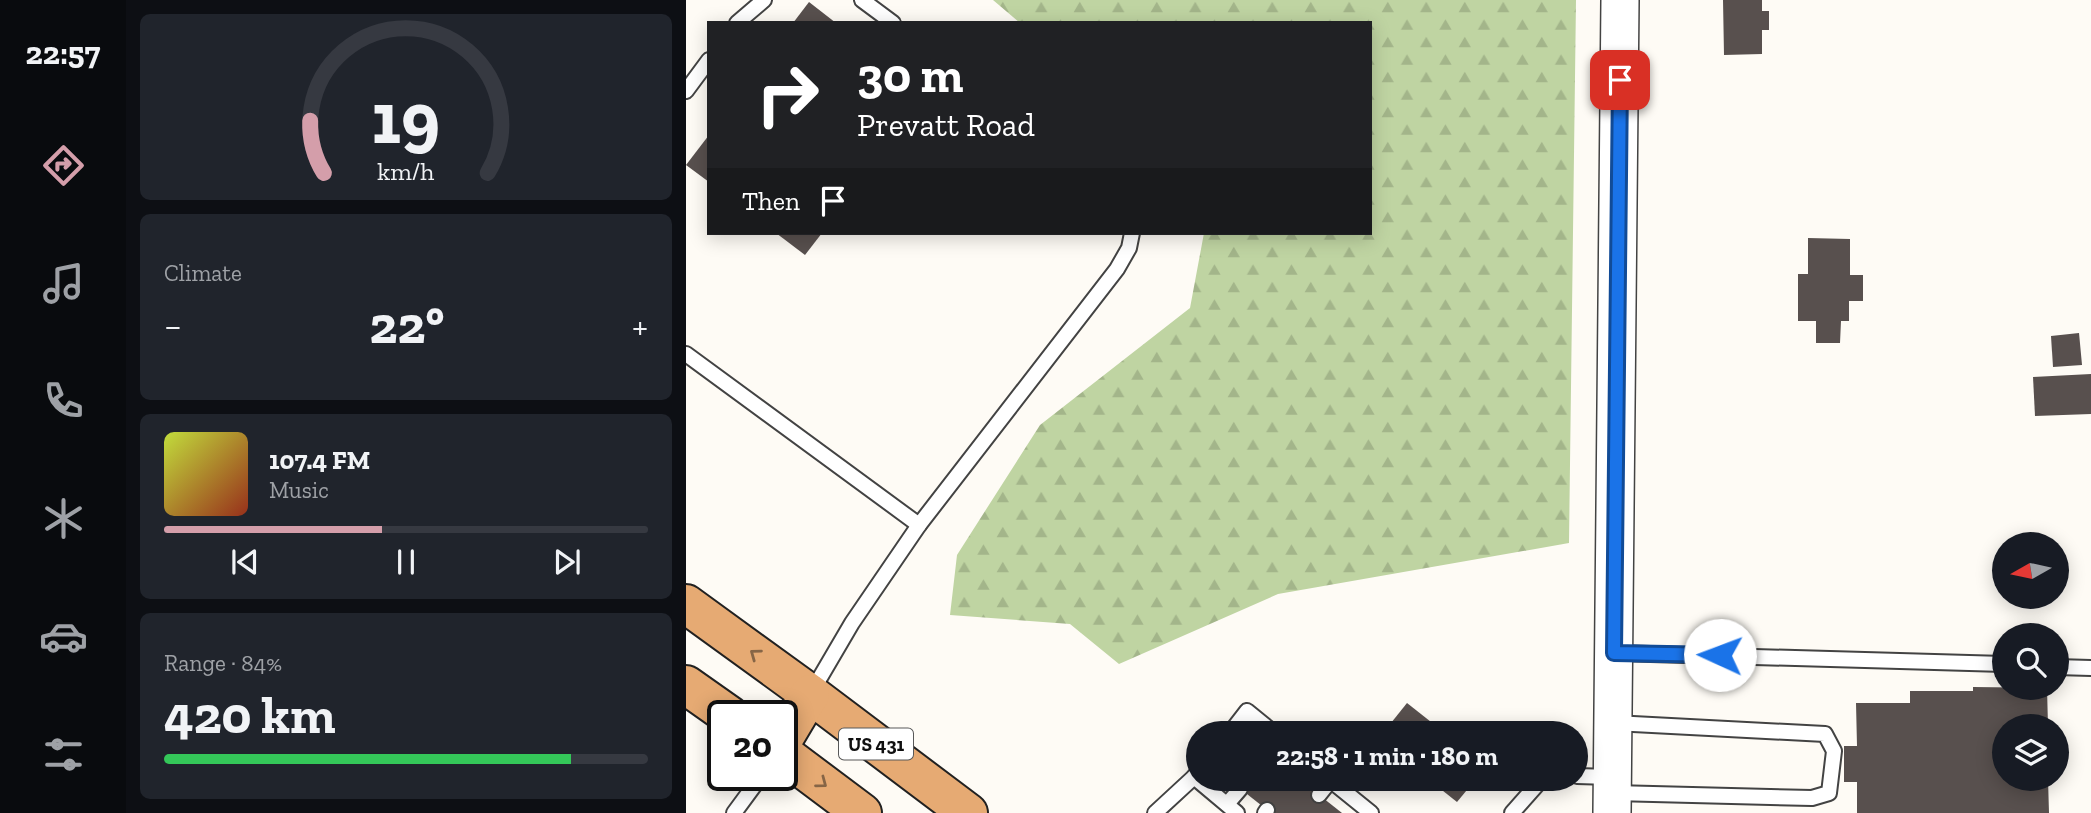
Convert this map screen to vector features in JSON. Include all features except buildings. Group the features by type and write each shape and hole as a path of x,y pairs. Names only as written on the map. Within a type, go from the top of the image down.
{"highway":[{"name":"US 431","path":"686,604 968,813"},
{"path":"686,685 707,700"},
{"path":"798,714 810,694"},
{"name":"US 431","path":"798,765 862,813"}],"street":[{"path":"1612,794 1620,0"}],"lane":[{"path":"739,21 764,0"},
{"path":"862,0 890,21"},
{"path":"686,91 707,63"},
{"path":"810,694 852,623 919,525 1117,269 1129,248 1132,235"},
{"path":"686,354 919,525"},
{"path":"1614,653 1992,664"},
{"path":"2069,667 2091,668"},
{"path":"1239,721 1247,711 1259,721"},
{"path":"1588,782 1612,794 1812,798 1829,793 1833,751 1825,734 1613,723"},
{"path":"1155,813 1186,784"},
{"path":"734,813 750,791"},
{"path":"1213,791 1232,809 1239,791"},
{"path":"1320,795 1323,791"},
{"path":"1344,791 1371,813"},
{"path":"1513,813 1532,791"},
{"path":"1346,813 1356,801"}],"green space":[{"path":"993,0 1576,0 1569,543 1278,594 1119,664 1070,624 950,615 957,555 1040,425 1190,308 1204,235 1372,235 1372,21 1018,21"}],"route":[{"path":"1620,80 1614,653 1720,655"}]}
